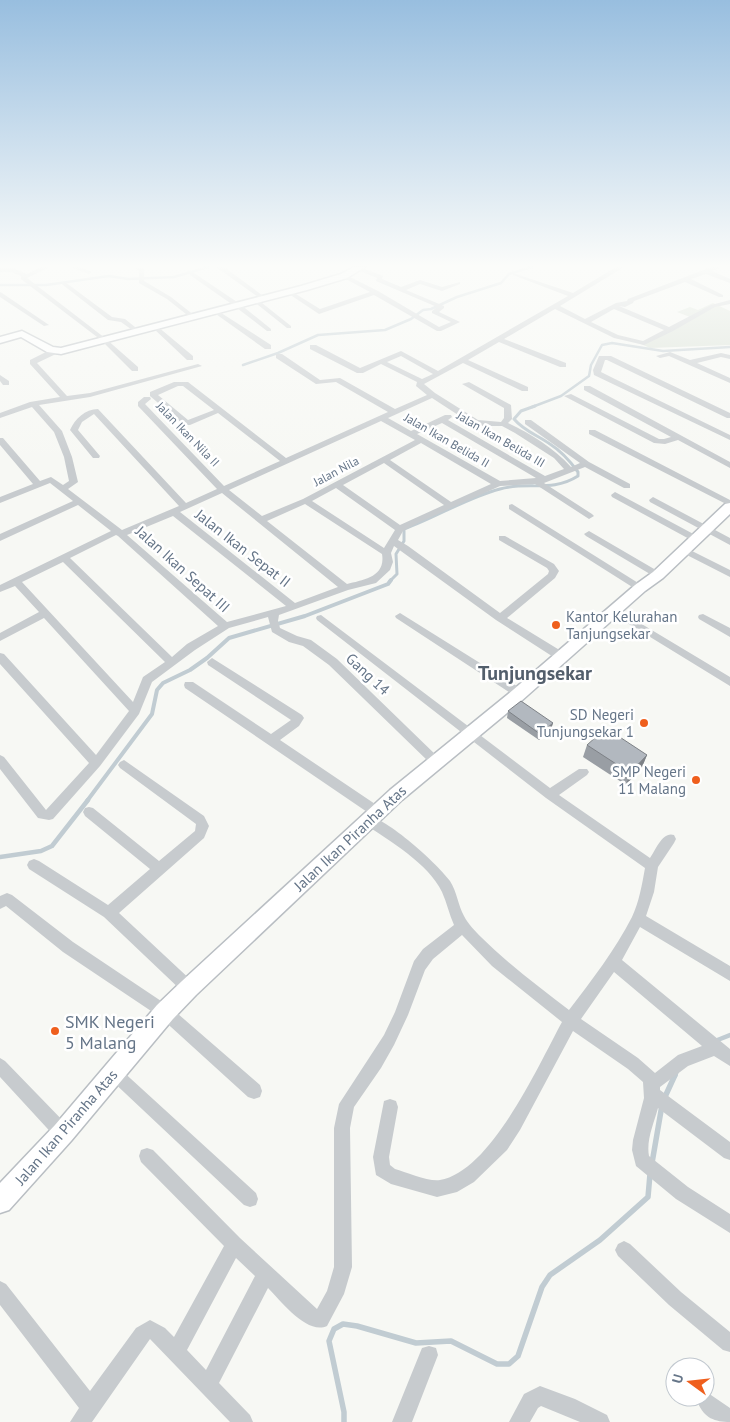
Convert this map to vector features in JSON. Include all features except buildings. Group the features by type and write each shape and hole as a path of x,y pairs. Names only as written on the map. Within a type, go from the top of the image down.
{"street":[{"path":"95,333 135,369"},
{"path":"62,396 33,362 55,351 127,333"},
{"path":"163,333 190,358"},
{"path":"248,333 268,347"},
{"path":"420,381 463,360 510,333"},
{"path":"609,333 616,337 644,343 664,333"},
{"path":"2,338 23,334 55,351"},
{"path":"499,340 563,365"},
{"path":"313,347 359,371 364,371 401,353 437,373"},
{"path":"660,356 670,354 730,381"},
{"path":"689,363 720,355 730,357"},
{"path":"279,356 320,382 338,380 394,412"},
{"path":"730,416 608,358 602,358 597,370 598,373 730,438"},
{"path":"463,360 525,389"},
{"path":"382,362 420,381"},
{"path":"0,416 62,396 108,391 198,366"},
{"path":"420,381 419,385 432,395 475,422 503,424 518,431 557,456 570,470"},
{"path":"220,410 186,423 153,394 177,384 185,384 220,410 286,461"},
{"path":"466,384 508,407 508,419 503,424"},
{"path":"587,388 730,465"},
{"path":"0,589 119,533 174,512 432,395"},
{"path":"582,403 599,395"},
{"path":"568,396 660,442 678,437"},
{"name":"Jalan Ikan Nila II","path":"147,399 141,404 222,489"},
{"path":"33,404 55,426 68,457 74,483 62,489"},
{"path":"612,419 627,410"},
{"path":"96,456 74,430 83,416 95,411 185,507"},
{"path":"411,434 461,412"},
{"name":"Jalan Ikan Belida II","path":"382,418 498,484"},
{"name":"Jalan Ikan Belida III","path":"443,420 541,482 549,490 589,516"},
{"path":"528,422 583,465 627,486"},
{"path":"643,434 658,426"},
{"path":"592,432 730,503"},
{"path":"0,440 38,484 0,500"},
{"name":"Jalan Nila","path":"261,520 306,501 421,440"},
{"path":"385,460 450,506"},
{"path":"386,553 400,529 498,484 541,482 583,465"},
{"name":"Jalan Ikan Sepat III","path":"38,484 50,479 119,533 225,626"},
{"path":"337,485 400,529"},
{"path":"222,489 346,588"},
{"path":"615,496 695,540 730,542"},
{"path":"652,500 730,574"},
{"path":"0,760 39,811 45,816 52,813 96,763 135,711 147,680 172,664 191,647 225,626 275,621 294,607 346,588 373,581 385,570 388,562 386,553 306,501"},
{"path":"0,538 78,502"},
{"path":"512,507 640,588"},
{"name":"Jalan Ikan Piranha Atas","path":"2,1193 63,1133 165,1012 189,988 372,816 435,761 519,694 640,588 658,575 730,507"},
{"name":"Jalan Ikan Sepat II","path":"174,512 294,607"},
{"path":"589,534 658,575"},
{"path":"500,618 552,576 554,571 551,566 502,538"},
{"path":"393,542 405,548 500,618 562,657"},
{"path":"66,558 172,664"},
{"path":"16,581 135,711"},
{"path":"615,611 730,682"},
{"path":"0,636 46,613"},
{"path":"400,616 519,694"},
{"path":"703,617 730,633"},
{"path":"321,618 471,732 550,795 652,866"},
{"name":"Gang 14","path":"275,621 293,639 307,643 333,662 435,761"},
{"path":"0,657 96,763"},
{"path":"212,662 298,718 295,723 270,741"},
{"path":"189,685 270,741 372,816 440,877 447,887 459,921 500,963 571,1020 646,1073 653,1091 671,1108 730,1152"},
{"path":"109,913 200,834 202,824 200,820 124,765"},
{"path":"550,795 583,772"},
{"path":"89,812 159,869"},
{"path":"390,1107 381,1156 382,1169 391,1176 437,1190 452,1186 468,1176 501,1144 571,1020 584,999 613,962 638,918 647,892 652,866 670,839"},
{"path":"34,865 109,913 189,988"},
{"path":"0,903 7,899 68,947 165,1012 254,1091"},
{"path":"638,918 663,935 730,974"},
{"path":"147,1156 234,1244 309,1315 318,1320 323,1317 335,1294 344,1250 342,1128 347,1104 376,1063 389,1040 401,1015 419,966 459,921"},
{"path":"613,962 719,1048"},
{"path":"719,1048 688,1059 658,1080 653,1091 640,1149 642,1160 651,1169 682,1193 730,1224"},
{"path":"0,1066 63,1133"},
{"path":"114,1073 250,1199"},
{"path":"176,1352 234,1244"},
{"path":"624,1250 689,1313 730,1343"},
{"path":"208,1385 266,1274"},
{"path":"0,1290 85,1415 146,1330 155,1330 243,1422"},
{"path":"402,1422 429,1355"},
{"path":"520,1422 531,1401 540,1396 568,1406 600,1422"},
{"path":"713,1407 730,1420"}],"shaded area":[{"path":"660,333 730,333 730,345 650,348 641,344"}],"waterway":[{"path":"243,365 278,353 318,335 340,333"},
{"path":"532,407 561,396 589,376 591,365 602,345 612,343 663,351 730,347"},
{"path":"391,580 397,574 396,554 404,541 404,529 463,502 500,489 558,484 578,476 578,472 562,453 526,430 514,419 521,411 535,406"},
{"path":"87,801 152,714 157,690 163,683 190,670 207,658 229,638 305,616 388,584 391,580"},
{"path":"0,857 41,851 52,846 88,800"},
{"path":"715,1041 730,1035"},
{"path":"675,1076 677,1071"},
{"path":"664,1099 675,1075"},
{"path":"652,1163 662,1105"},
{"path":"344,1422 344,1412 329,1341 334,1329 343,1324 357,1326 416,1343 451,1341 497,1364 509,1364 518,1356 542,1287 550,1275 600,1240 648,1197 650,1174"}],"place":[{"name":"Kantor Kelurahan Tanjungsekar","path":"556,625"},
{"name":"SD Negeri Tunjungsekar 1","path":"644,723"},
{"name":"SMP Negeri 11 Malang","path":"696,780"},
{"name":"SMK Negeri 5 Malang","path":"55,1031"}],"district":[{"name":"Tunjungsekar","path":"535,673"}]}
